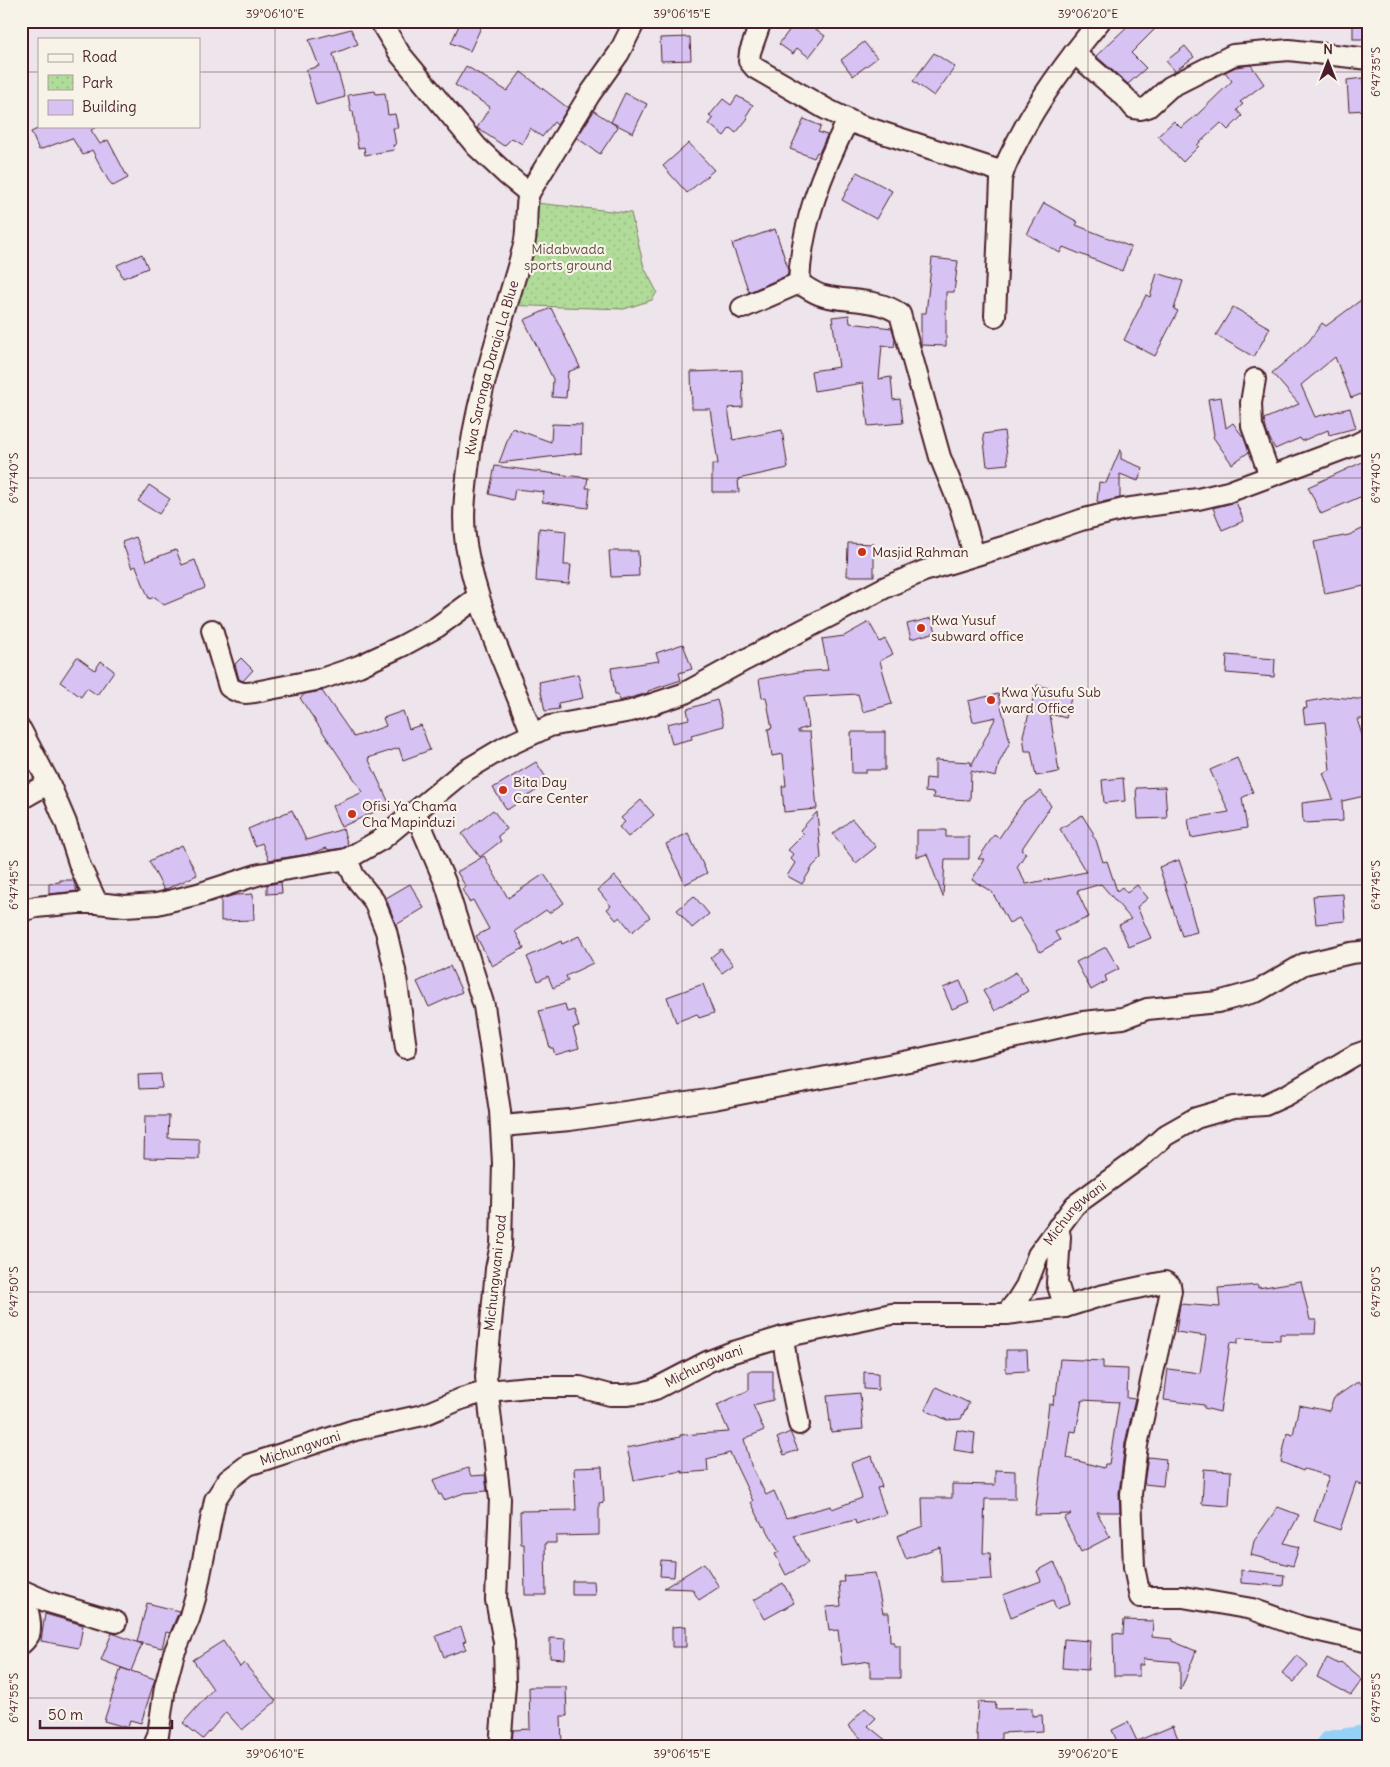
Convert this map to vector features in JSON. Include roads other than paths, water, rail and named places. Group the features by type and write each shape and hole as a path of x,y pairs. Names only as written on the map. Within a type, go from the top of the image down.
{"street":[{"path":"380,21 400,54 477,147 529,193"},
{"name":"Kwa Saronga Daraja La Blue","path":"532,734 478,597 466,546 464,495 471,441 482,394 526,241 527,200 529,193 590,94 619,53 635,21"},
{"path":"761,21 750,52 749,60 755,68 859,125 1003,172"},
{"path":"995,316 1001,180 1003,172 1035,108 1056,76 1100,21"},
{"path":"1074,53 1125,97 1134,108 1141,109 1148,106 1170,88 1233,55 1289,50 1369,59"},
{"path":"799,283 805,227 823,173 848,120"},
{"path":"742,308 799,283"},
{"path":"799,283 823,296 893,308 900,314 940,457 960,506 974,555"},
{"path":"1255,379 1251,402 1252,426 1270,476"},
{"path":"21,911 36,907 96,903 125,906 157,904 198,894 260,874 347,859 382,839 463,772 505,747 550,726 631,712 683,694 744,660 888,586 924,571 1124,508 1198,499 1228,492 1369,438"},
{"path":"212,630 229,687 236,692 245,694 321,679 359,666 437,627 478,597"},
{"path":"21,730 49,783 96,903"},
{"path":"21,799 49,783"},
{"name":"Michungwani road","path":"415,812 445,882 484,1006 500,1111 503,1163 501,1245 496,1269 486,1362 486,1377 500,1499 496,1600 504,1642 504,1685 500,1746"},
{"path":"347,859 354,876 374,901 386,930 395,970 406,1048"},
{"path":"501,1126 570,1120 714,1099 924,1058 1083,1022 1123,1018 1147,1009 1218,1002 1258,991 1304,964 1341,955 1369,951"},
{"name":"Michungwani","path":"154,1746 158,1735 165,1687 174,1654 189,1619 196,1595 215,1500 228,1480 248,1465 355,1430 423,1415 488,1390 529,1387 580,1387 610,1395 642,1393 655,1389 707,1362 754,1344 783,1337 892,1314 1006,1314 1026,1286 1038,1255 1075,1206 1140,1158 1166,1136 1196,1118 1234,1107 1265,1105 1288,1095 1355,1055 1369,1050"},
{"path":"1058,1227 1060,1237 1057,1283 1065,1307"},
{"path":"1006,1314 1065,1307 1100,1296 1165,1282 1170,1285 1171,1291 1137,1445 1131,1494 1134,1566 1140,1597 1183,1597 1252,1609 1302,1626 1369,1642"},
{"path":"783,1337 799,1424"},
{"path":"21,1591 48,1602 116,1622"},
{"path":"21,1591 26,1602 29,1627 29,1635 21,1644"}],"waterway":[{"path":"1332,1746 1369,1740"}],"place":[{"name":"Masjid Rahman","path":"862,552"},
{"name":"Kwa Yusuf subward office","path":"921,628"},
{"name":"Kwa Yusufu Sub ward Office","path":"991,700"},
{"name":"Bita Day Care Center","path":"503,790"},
{"name":"Ofisi Ya Chama Cha Mapinduzi","path":"352,814"}],"park label":[{"name":"Midabwada sports ground","path":"568,258"}]}
